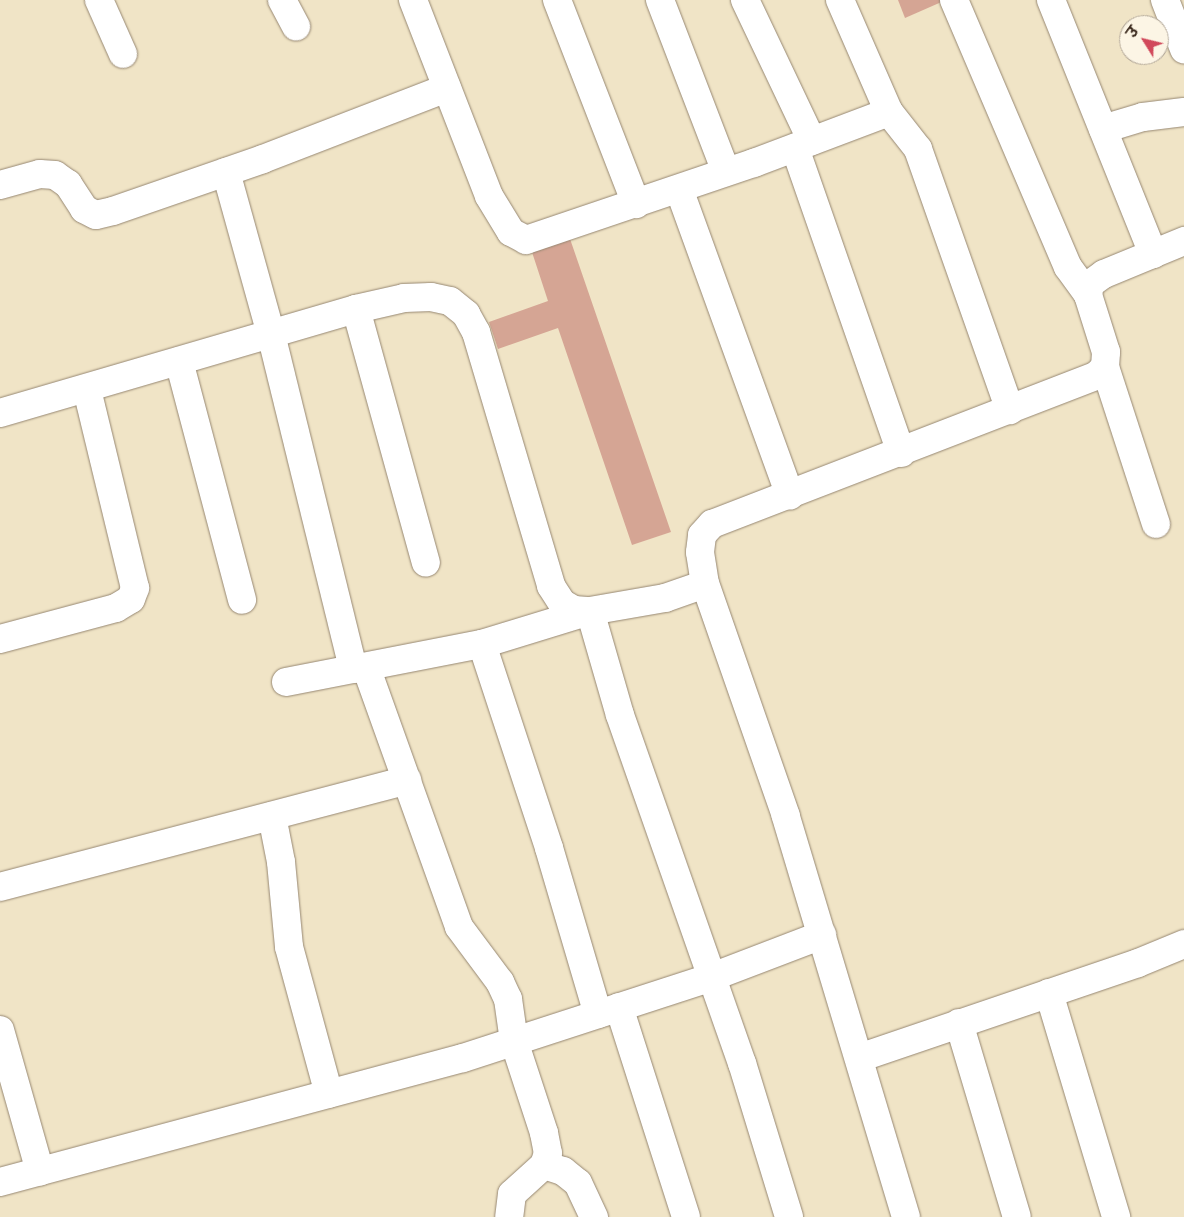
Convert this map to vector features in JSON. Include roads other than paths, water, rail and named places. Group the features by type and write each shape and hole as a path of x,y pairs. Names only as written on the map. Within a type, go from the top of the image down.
{"street":[{"path":"99,0 123,54"},
{"path":"282,0 296,26"},
{"path":"413,0 489,196 511,232 526,240 545,236 679,189 889,112"},
{"path":"557,0 636,204"},
{"path":"660,0 726,172"},
{"path":"745,0 803,144 901,453"},
{"path":"840,0 889,112 918,149 1010,410"},
{"path":"954,0 1068,267 1088,295 1106,352 1105,367 1156,524"},
{"path":"1051,0 1153,254"},
{"path":"1165,0 1184,49"},
{"path":"0,185 40,174 55,175 68,184 84,209 96,215 226,172 447,88"},
{"path":"1103,129 1143,117 1184,112"},
{"path":"226,172 360,668 407,780 459,927 500,982 508,999 514,1041 544,1133 548,1153 544,1165 512,1194 508,1217"},
{"path":"679,189 790,496"},
{"path":"1088,295 1090,284 1104,274 1184,241"},
{"path":"0,413 356,309 404,298 431,297 450,301 466,314 476,332 551,586 562,603 574,610 590,611"},
{"path":"356,309 426,563"},
{"path":"180,361 242,600"},
{"path":"906,1217 786,816 705,584 700,552 702,535 712,524 790,496 1096,376 1105,367"},
{"path":"0,639 116,608 131,599 135,588 87,389"},
{"path":"286,682 482,644 590,611 664,598 705,584"},
{"path":"590,611 620,715 712,977 790,1217"},
{"path":"482,644 549,848 686,1217"},
{"path":"0,888 407,780"},
{"path":"272,816 281,862 288,947 329,1094"},
{"path":"0,1182 329,1094 514,1041 712,977 822,935"},
{"path":"859,1058 1049,993 1184,944"},
{"path":"1049,993 1116,1217"},
{"path":"959,1023 1017,1217"},
{"path":"0,1030 40,1171"},
{"path":"544,1165 563,1171 578,1183 594,1217"}]}
